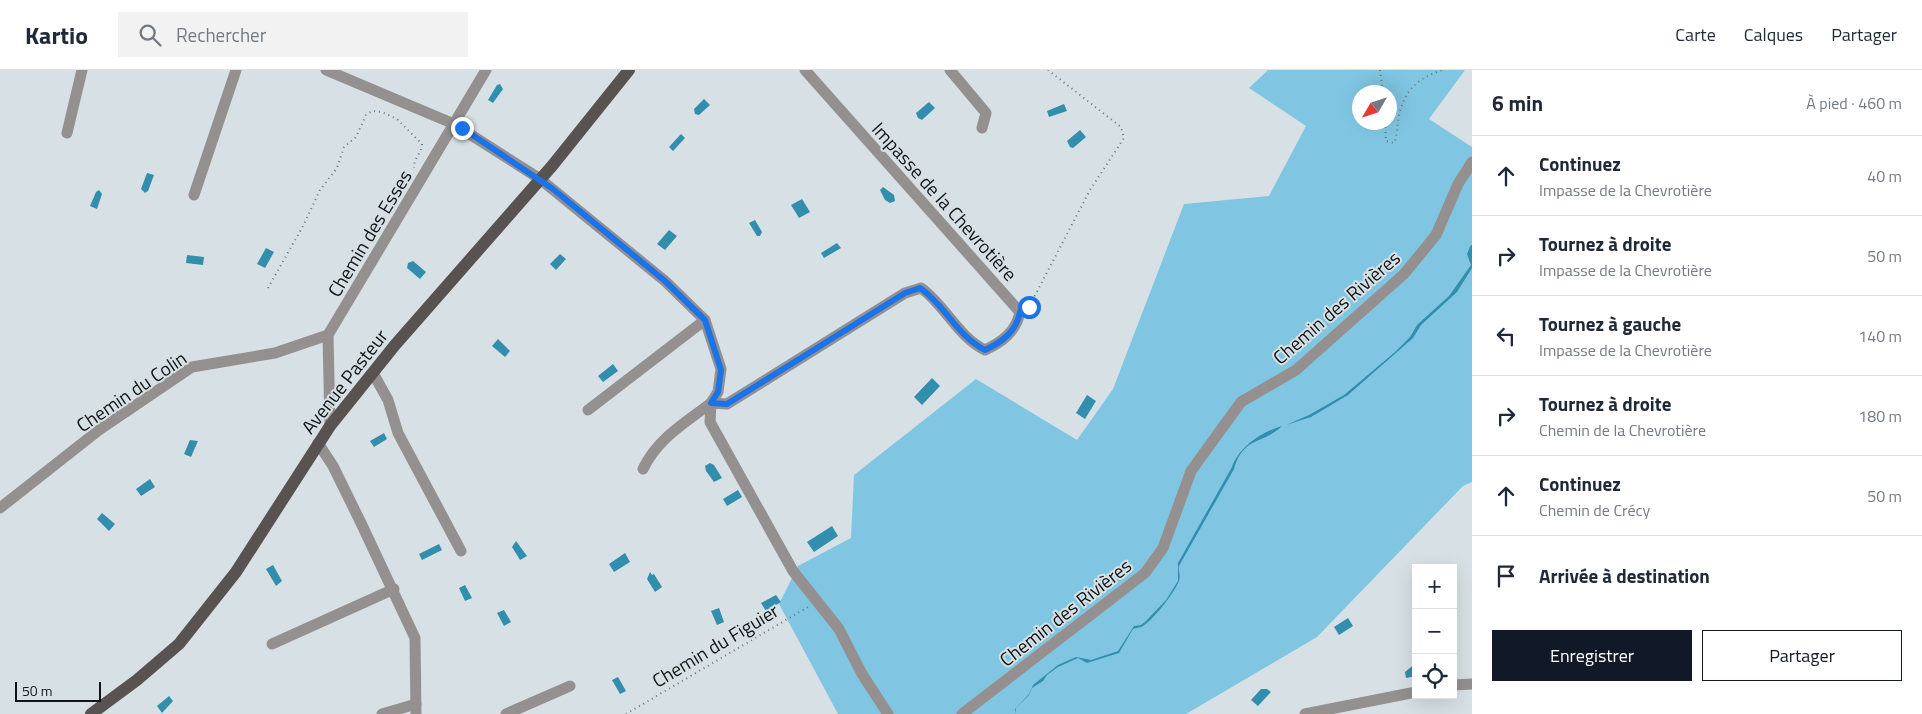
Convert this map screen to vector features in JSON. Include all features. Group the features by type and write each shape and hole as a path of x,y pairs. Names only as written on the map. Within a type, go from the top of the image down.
{"main road":[{"name":"Avenue Pasteur","path":"91,714 137,680 179,644 236,572 330,426 373,373 540,179 629,70"}],"street":[{"path":"67,133 82,70"},
{"path":"194,195 236,70"},
{"path":"326,70 454,124 540,179 665,281 705,320 721,370 718,392 711,403 660,442 643,469"},
{"name":"Chemin des Esses","path":"328,336 486,70"},
{"name":"Impasse de la Chevrotière","path":"805,70 1020,312"},
{"path":"950,70 986,114 982,128"},
{"name":"Chemin des Rivières","path":"962,714 1145,573 1163,548 1191,471 1241,402 1296,370 1404,274 1436,235 1458,184 1472,162"},
{"path":"711,403 727,404 905,293 920,288 933,297 973,344 985,350 1002,343 1018,323 1020,312"},
{"path":"588,410 705,320"},
{"path":"328,336 330,426"},
{"name":"Chemin du Colin","path":"0,508 99,430 192,367 276,353 328,336"},
{"path":"373,373 388,400 398,433 461,551"},
{"path":"711,403 710,422 794,571 839,629 862,674 888,714"},
{"path":"318,443 333,466 394,589 414,638 416,709 382,714"},
{"path":"272,644 394,589"},
{"path":"1457,685 1472,684"},
{"path":"506,714 570,686"},
{"path":"1305,714 1412,693"}],"path":[{"path":"1020,312 1029,307 1045,280 1090,190 1124,138 1121,127 1048,70"},
{"path":"1380,70 1382,85"},
{"path":"1397,129 1400,115 1418,79 1442,70"},
{"path":"268,288 303,226 320,190 336,168 344,147 356,137 366,115 372,111 382,112 397,119 422,144 422,150 414,164 414,171"},
{"path":"1385,130 1386,141 1394,143 1397,130"},
{"path":"374,257 363,244 373,229 377,232 381,224"},
{"name":"Chemin du Figuier","path":"626,714 818,600"}],"shaded area":[{"path":"1268,70 1465,70 1429,119 1472,147 1472,482 1463,486 1317,637 1186,714 838,714 779,604 798,566 851,538 854,475 976,379 1077,440 1113,389 1184,204 1269,196 1306,126 1249,88"},
{"path":"500,84 503,89 493,103 488,100 497,85"},
{"path":"704,99 710,105 699,115 695,114 694,109"},
{"path":"929,102 935,108 922,120 918,118 916,113"},
{"path":"1064,104 1067,111 1049,117 1047,111"},
{"path":"1080,130 1086,137 1073,148 1070,147 1067,141"},
{"path":"681,134 685,138 673,151 669,147"},
{"path":"147,173 154,175 148,191 145,193 141,189"},
{"path":"883,187 894,195 895,201 890,203 885,200 880,190"},
{"path":"99,190 102,194 97,209 90,206 96,192"},
{"path":"802,199 810,212 799,218 791,205"},
{"path":"755,220 762,232 760,236 757,236 749,223"},
{"path":"669,230 677,236 665,250 657,244"},
{"path":"837,243 841,248 824,258 821,253"},
{"path":"1470,247 1472,249 1472,268 1457,292 1421,325 1413,338 1348,395 1311,417 1286,425 1309,415 1344,395 1395,352 1410,337 1417,325 1449,296 1471,265 1467,254"},
{"path":"266,248 274,252 265,268 257,264"},
{"path":"560,254 566,259 556,270 550,264"},
{"path":"187,255 204,257 203,265 186,263"},
{"path":"413,261 426,272 420,279 407,268 408,263"},
{"path":"498,339 510,351 505,357 492,346"},
{"path":"613,364 618,371 603,382 598,376"},
{"path":"932,378 940,386 922,405 914,397"},
{"path":"1087,395 1096,401 1085,419 1076,413"},
{"path":"1282,426 1275,432 1248,446 1238,458 1234,469 1179,566 1180,579 1177,586 1156,614 1141,627 1133,629 1119,653 1087,663 1078,658 1058,667 1032,688 1029,695 1016,708 1015,714 1015,709 1029,694 1033,685 1058,665 1076,657 1091,660 1118,651 1134,626 1145,622 1166,600 1178,581 1178,563 1235,460 1245,447 1252,441 1266,432"},
{"path":"384,433 387,439 374,447 370,441"},
{"path":"190,440 198,441 191,457 184,454"},
{"path":"710,463 714,465 722,478 714,482 706,471 705,466"},
{"path":"150,479 155,487 141,496 136,489"},
{"path":"738,490 742,497 727,506 723,499"},
{"path":"102,513 115,524 109,531 97,519"},
{"path":"832,526 838,536 814,552 807,542"},
{"path":"516,541 527,556 520,560 512,547"},
{"path":"439,544 442,550 422,560 419,554"},
{"path":"625,553 630,562 614,572 609,564"},
{"path":"273,565 282,581 276,586 266,569"},
{"path":"650,572 652,575 654,574 662,587 655,592 647,579"},
{"path":"465,585 472,598 465,601 459,588"},
{"path":"776,595 781,602 766,611 761,603"},
{"path":"719,608 724,622 717,625 711,611"},
{"path":"504,610 511,622 504,626 497,613"},
{"path":"1348,618 1353,626 1339,635 1334,627"},
{"path":"1412,666 1412,677 1406,678 1405,672"},
{"path":"618,677 626,691 620,694 612,680"},
{"path":"1261,689 1267,689 1271,692 1258,706 1251,700"},
{"path":"169,696 173,701 162,713 157,706"}],"waterway":[{"path":"1472,247 1470,255 1472,261"}],"route":[{"path":"462,128 553,189 665,281 705,320 721,370 718,392 711,403 727,404 905,293 920,288 933,297 973,344 985,350 1002,343 1018,323 1020,312 1029,307"}]}
